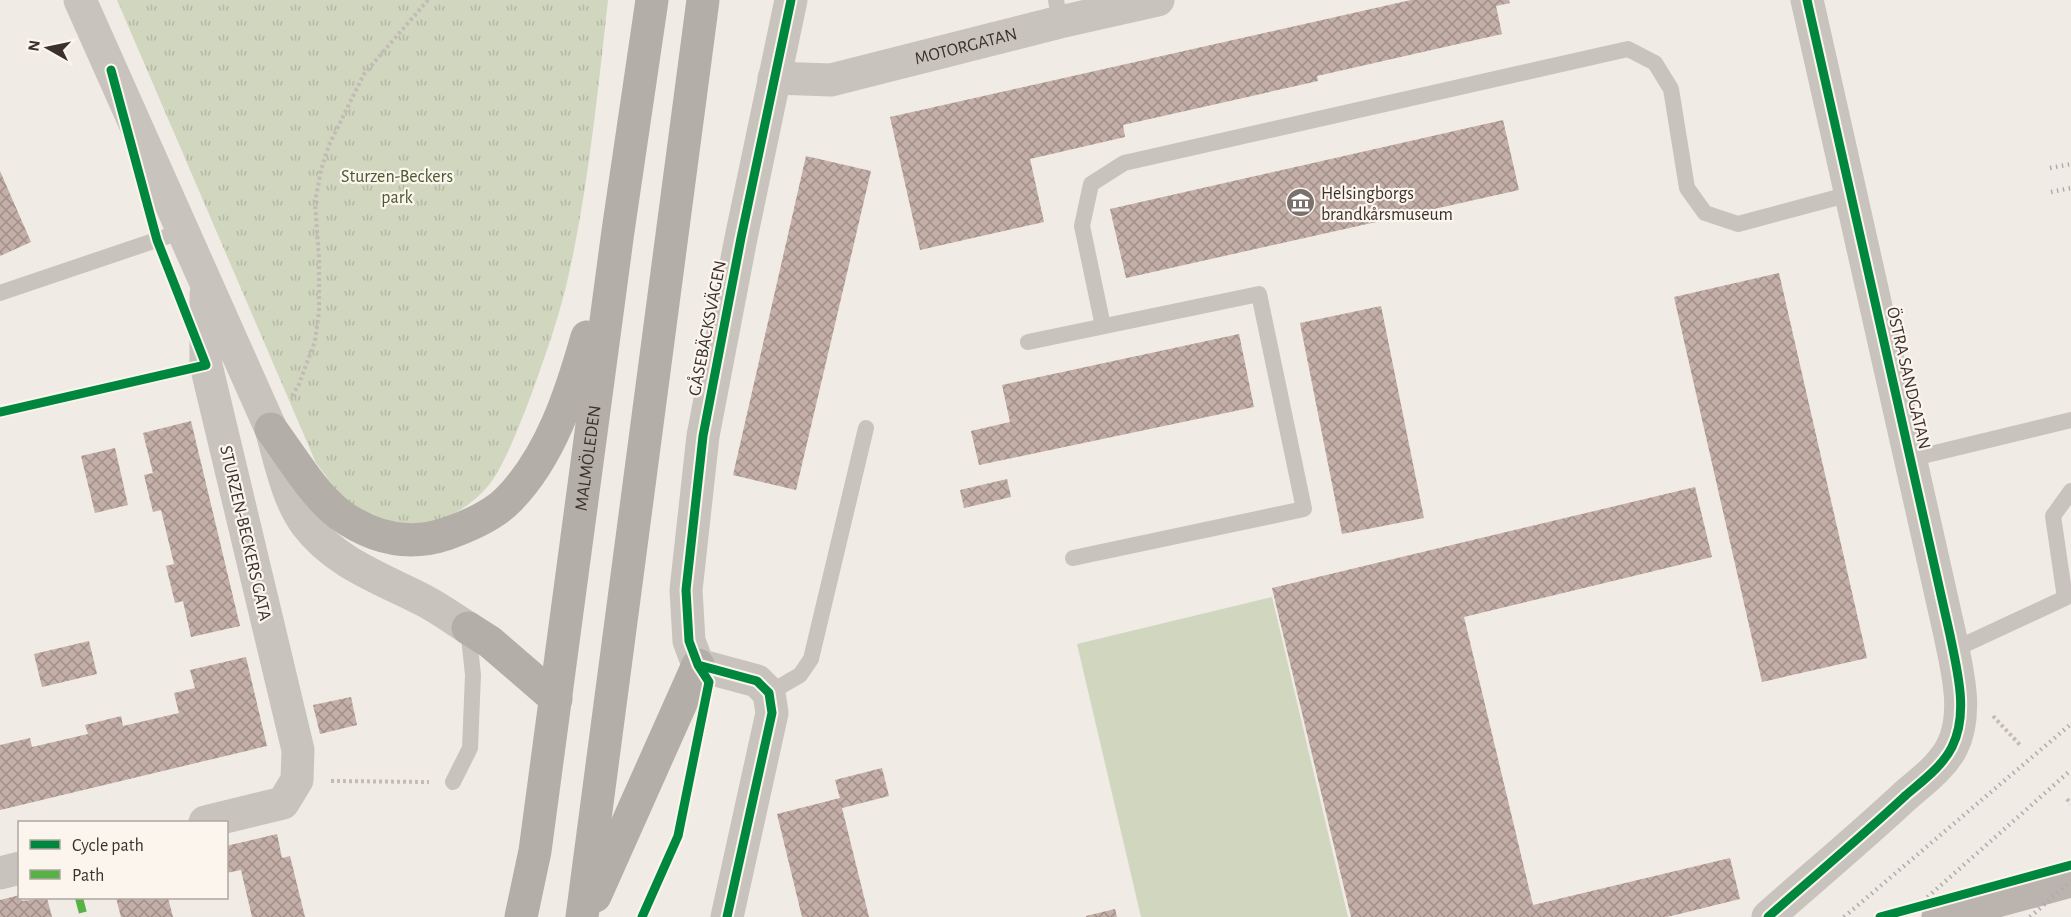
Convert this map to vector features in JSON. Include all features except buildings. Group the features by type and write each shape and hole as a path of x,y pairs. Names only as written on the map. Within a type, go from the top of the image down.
{"highway":[{"name":"MALMÖLEDEN","path":"521,917 535,850 618,231 652,0"},
{"path":"584,917 703,0"},
{"path":"271,429 319,494 337,513 361,529 409,541 427,540 467,527 508,501 527,477 544,449 573,387 618,231"},
{"path":"468,628 507,655 556,699"},
{"path":"584,917 698,665"}],"main road":[{"path":"1938,917 2071,881"}],"street":[{"name":"STURZEN-BECKERS GATA","path":"80,0 271,429 291,494 305,523 326,547 370,576 427,602 468,628"},
{"name":"GÅSEBÄCKSVÄGEN","path":"698,665 689,641 686,590 703,436 791,0"},
{"name":"MOTORGATAN","path":"774,78 831,80 1058,11 1158,0"},
{"name":"ÖSTRA SANDGATAN","path":"1766,916 1942,762 1952,746 1959,723 1961,700 1953,650 1807,0"},
{"name":"STURZEN-BECKERS GATA","path":"206,283 206,365 298,750 297,780"},
{"path":"698,665 757,681 769,693 772,713 727,917"},
{"path":"209,821 284,803 297,780"},
{"path":"0,873 18,868"}],"lane":[{"path":"1103,327 1082,226 1091,184 1124,163 1628,49 1655,63 1671,89 1687,188 1705,213 1738,224 1850,194"},
{"path":"0,293 183,231"},
{"path":"1028,342 1259,294 1304,509 1073,558"},
{"path":"1910,459 2071,420"},
{"path":"769,693 800,675 811,659 866,428"},
{"path":"1953,650 2065,598 2053,516 2071,491"},
{"path":"453,782 470,748 473,675 468,628"}],"path":[{"path":"271,429 299,384 315,341 319,311 319,259 315,202 321,170 329,145 364,74 428,0"},
{"path":"1993,715 2021,746"},
{"path":"297,780 453,782"},
{"path":"2067,799 2071,804"}],"green space":[{"name":"Sturzen-Beckers park","path":"117,0 608,0 588,169 577,236 562,300 533,390 508,452 489,485 467,506 449,516 430,522 402,523 384,520 358,509 346,500 316,463"},
{"path":"1272,597 1348,917 1141,917 1077,644"}],"railway":[{"path":"2050,168 2071,164"},
{"path":"2051,192 2071,188"},
{"path":"1844,917 2071,724"},
{"path":"1905,917 2071,770"},
{"path":"2030,917 2071,881"}],"marked path":[{"path":"79,899 84,917"}],"cycle path":[{"path":"642,917 678,836 709,682 698,665 689,641 686,590 703,436 741,238 791,0"},
{"path":"1768,917 1937,768 1952,747 1957,734 1961,706 1950,635 1807,0"},
{"path":"0,412 206,365 157,240 111,70"},
{"path":"698,665 757,681 769,693 772,713 727,917"},
{"path":"1880,917 2071,865"}],"place":[{"name":"Helsingborgs brandkårsmuseum","path":"1300,203"}]}
